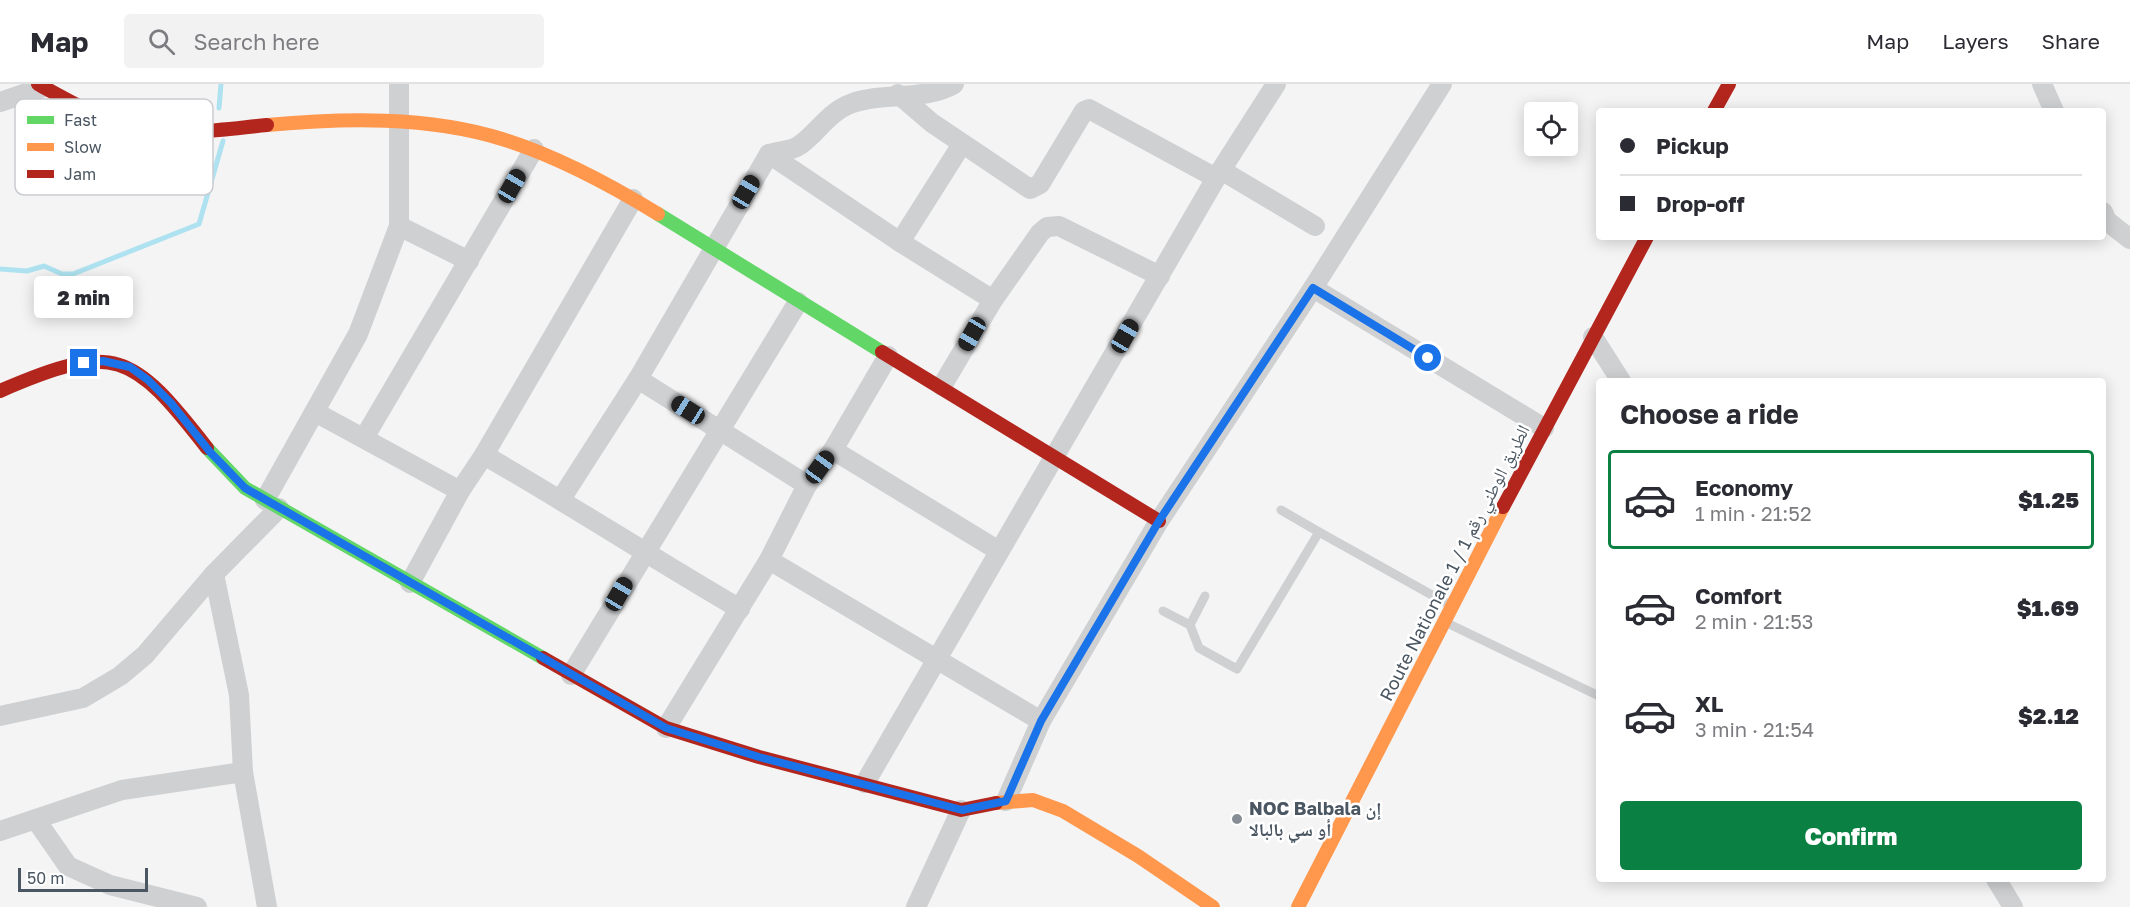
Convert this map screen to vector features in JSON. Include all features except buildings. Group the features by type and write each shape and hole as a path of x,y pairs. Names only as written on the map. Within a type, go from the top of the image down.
{"street":[{"path":"0,716 83,698 120,676 146,655 272,504 315,412 358,334 399,226 399,84"},
{"path":"561,499 638,379 769,154 799,146 817,128 847,105 898,94 925,95 954,84"},
{"path":"865,783 1218,174 1276,84"},
{"path":"1006,801 1041,721 1159,521 1313,288 1442,84"},
{"path":"1716,108 1729,84"},
{"path":"2042,84 2053,108"},
{"path":"0,102 42,85 70,99"},
{"path":"898,94 962,144 1030,189 1040,184 1084,111 1089,109 1315,226"},
{"path":"213,131 271,124 398,124 452,128 534,149 560,159 633,199 798,302 942,386 1159,521"},
{"path":"900,242 962,144"},
{"path":"364,438 534,149"},
{"path":"769,154 900,242 993,300"},
{"path":"410,583 460,491 484,455 633,199"},
{"path":"2106,219 2130,239"},
{"path":"399,226 469,261"},
{"path":"942,386 993,300 1047,226 1059,226 1160,276"},
{"name":"Route Nationale 1 / الطريق الوطني رقم 1","path":"1298,907 1544,428 1645,240"},
{"path":"1313,288 1544,428"},
{"path":"571,675 798,302"},
{"path":"1593,337 1620,378"},
{"path":"666,728 769,560 807,485 833,450 888,356"},
{"path":"0,391 64,366 103,361 130,367 171,403 210,452 245,488 666,728 759,757 962,810 1006,801 1033,800 1063,811 1138,856 1213,907"},
{"path":"638,379 807,485"},
{"path":"315,412 460,491"},
{"path":"833,450 999,551"},
{"path":"484,455 561,499 643,554 740,609"},
{"path":"769,560 1041,721"},
{"path":"214,574 240,695 243,772 267,907"},
{"path":"0,831 122,790 243,772"},
{"path":"916,907 962,810"},
{"path":"36,820 69,866 110,885 197,907"},
{"path":"1998,882 2013,907"}],"lane":[{"path":"1281,510 1452,606"},
{"path":"1163,611 1190,625 1199,648 1237,669 1319,532"},
{"path":"1190,625 1205,596"},
{"path":"1444,622 1596,695"}],"waterway":[{"path":"219,108 221,84"},
{"path":"213,176 223,141"},
{"path":"0,269 27,271 44,266 62,274 73,274 199,224 207,195"}],"traffic: fast":[{"path":"658,214 882,352"},
{"path":"207,448 245,488 543,658"}],"traffic: slow":[{"path":"267,125 326,121 386,121 445,126 474,132 502,139 563,162 658,214"},
{"path":"1298,907 1503,507"},
{"path":"996,803 1033,800 1063,811 1138,856 1213,907"}],"traffic: jam":[{"path":"38,84 65,99"},
{"path":"1716,108 1729,84"},
{"path":"213,130 267,125"},
{"path":"1503,507 1645,240"},
{"path":"882,352 1159,521"},
{"path":"0,391 70,365 96,362 118,365 139,375 159,392 207,448"},
{"path":"543,658 666,728 759,757 961,810 996,803"}],"place":[{"name":"NOC Balbala إن أو سي بالبالا","path":"1237,819"}],"route":[{"path":"84,363 103,361 130,367 148,380 171,403 200,436 210,452 245,488 666,728 759,757 962,810 1006,801 1041,721 1159,521 1313,288 1428,358"}]}
